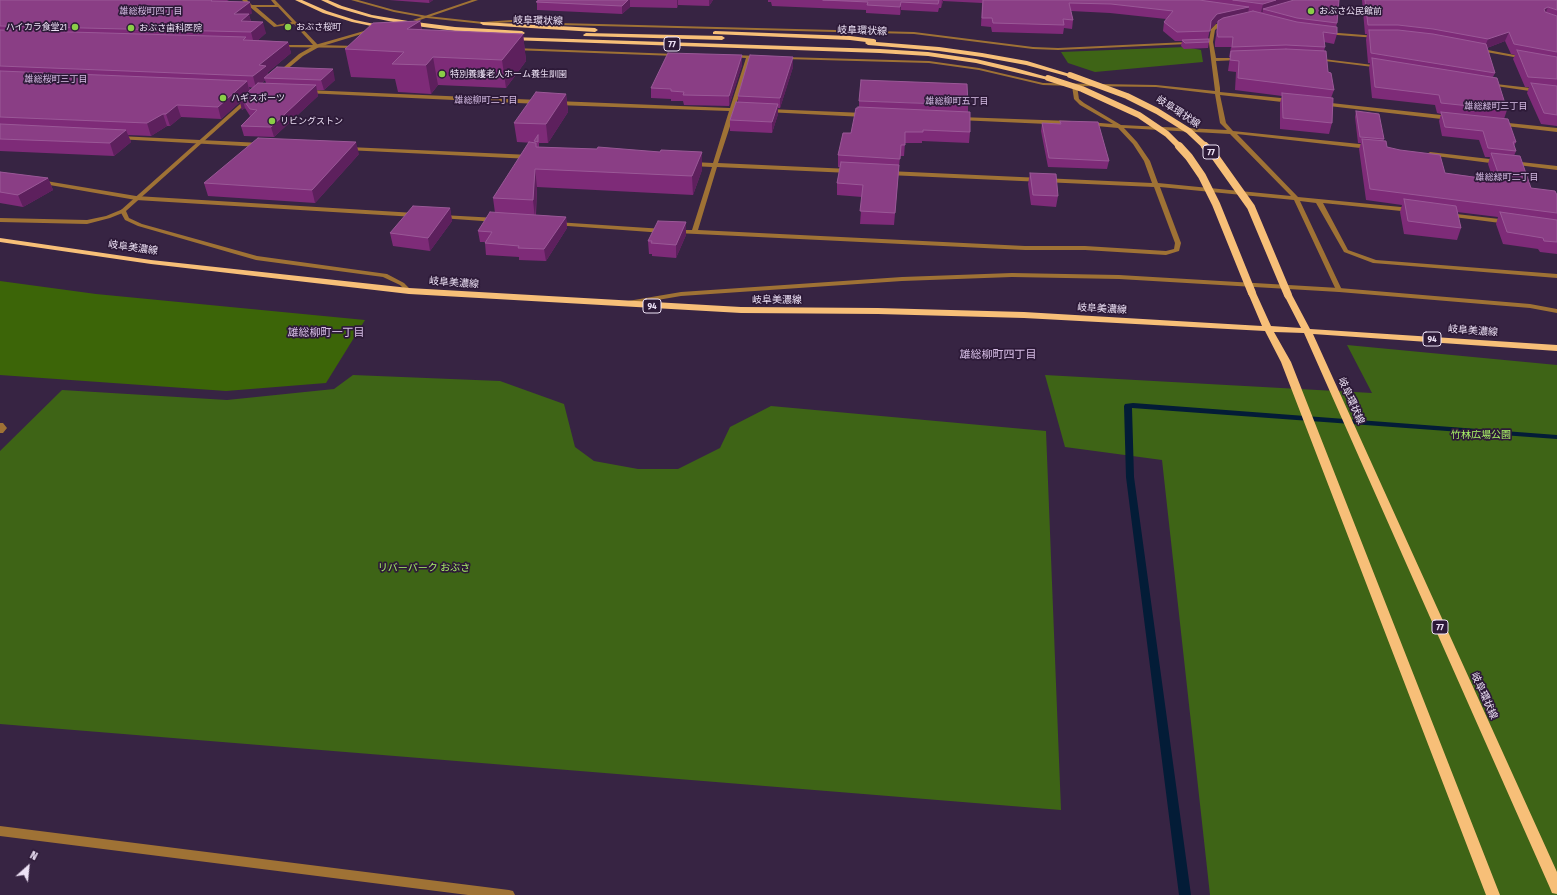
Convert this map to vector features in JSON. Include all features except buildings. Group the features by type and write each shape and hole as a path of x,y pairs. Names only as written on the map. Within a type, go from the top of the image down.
{"main road":[{"path":"298,0 325,12 354,21 390,27"},
{"name":"岐阜環状線","path":"324,0 340,7 371,16 408,23 455,29 512,33 894,44 982,55 1027,63 1070,74 1128,96 1157,111 1189,131 1214,155 1251,207 1288,295 1307,331 1557,888"},
{"name":"77","path":"483,23 578,30 850,38 894,44"},
{"path":"444,34 480,37"},
{"name":"岐阜環状線","path":"502,39 880,51 928,54 976,61 1048,78 1088,92 1139,115 1167,134 1189,157 1202,176 1216,204 1268,329 1286,362 1493,895"},
{"name":"77","path":"510,46 739,51 880,51"},
{"name":"岐阜美濃線","path":"0,240 151,262 409,291 741,310 878,311 1024,315 1307,331 1557,348"}],"street":[{"path":"244,0 276,26 295,23"},
{"path":"273,0 317,46"},
{"path":"353,0 394,11 427,17 483,23 512,21 559,24 914,33 1033,48 1058,49 1211,42"},
{"path":"414,20 476,0"},
{"path":"234,6 279,6"},
{"path":"1233,22 1218,25 1213,30 1211,42 1217,93 1223,123 1226,128 1232,132 1295,197 1339,290"},
{"path":"271,80 301,55 317,46 374,30"},
{"path":"1323,33 1360,37 1381,37"},
{"path":"271,46 366,48"},
{"path":"510,46 681,55"},
{"path":"1474,48 1527,59"},
{"path":"726,56 765,57"},
{"path":"694,232 749,56"},
{"path":"780,57 929,62 980,69 1043,84 1116,84 1156,86 1296,101"},
{"path":"1214,60 1245,59"},
{"path":"1315,59 1388,68"},
{"path":"1480,83 1557,93"},
{"path":"551,224 1025,248 1085,248 1166,253 1178,250 1178,244 1147,161 1134,142 1118,125 1082,104 1078,99 1074,85"},
{"path":"298,92 543,102"},
{"path":"0,220 87,222 108,217 123,211 253,95"},
{"path":"551,102 748,111"},
{"path":"1312,103 1454,119"},
{"path":"764,111 874,116"},
{"path":"953,119 1118,125 1160,129 1232,132 1375,148"},
{"path":"1494,123 1557,130"},
{"path":"116,138 264,145"},
{"path":"343,148 541,158"},
{"path":"1422,153 1557,168"},
{"path":"684,164 857,172"},
{"path":"881,173 1156,185 1295,197 1414,210"},
{"path":"30,180 136,198 423,216"},
{"path":"1318,200 1346,252 1375,262 1557,276"},
{"path":"123,211 127,220 140,225 256,258 385,275 402,284 409,291"},
{"path":"1438,213 1517,223"},
{"path":"431,216 503,221"},
{"path":"620,304 689,294 902,279 1012,275 1119,277 1339,290 1530,306 1557,310"},
{"path":"0,425 3,428 0,431"},
{"path":"0,831 509,895"}],"green space":[{"path":"1186,47 1201,50 1203,62 1095,72 1068,63 1061,52"},
{"path":"0,281 96,294 365,320 326,383 226,391 0,375"},
{"name":"竹林広場公園","path":"1347,345 1557,365 1557,895 1210,895 1162,460 1065,447 1045,375 1372,393"},
{"name":"リバーパーク おぶさ","path":"353,375 500,381 564,404 575,447 594,461 638,469 678,469 720,448 730,427 771,406 1046,431 1061,810 0,724 0,451 62,390 227,400 334,389"}],"waterway":[{"path":"1185,895 1130,477 1128,406 1133,405 1557,437"}],"place":[{"name":"おぶさ公民館前","path":"1311,11"},
{"name":"ハイカラ食堂21","path":"75,27"},
{"name":"おぶさ桜町","path":"288,27"},
{"name":"おぶさ歯科医院","path":"131,28"},
{"name":"特別養護老人ホーム養生訓園","path":"442,74"},
{"name":"ハギスポーツ","path":"223,98"},
{"name":"リビングストン","path":"272,121"}],"district":[{"name":"雄総桜町四丁目","path":"151,11"},
{"name":"雄総桜町三丁目","path":"56,79"},
{"name":"雄総柳町二丁目","path":"486,100"},
{"name":"雄総柳町五丁目","path":"957,101"},
{"name":"雄総緑町三丁目","path":"1496,106"},
{"name":"雄総緑町二丁目","path":"1507,177"},
{"name":"雄総柳町一丁目","path":"326,333"},
{"name":"雄総柳町四丁目","path":"998,355"}]}
